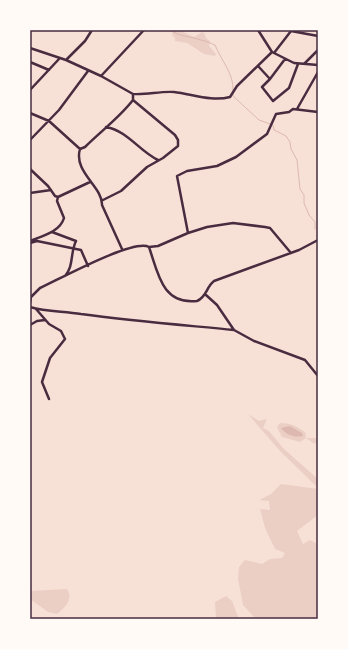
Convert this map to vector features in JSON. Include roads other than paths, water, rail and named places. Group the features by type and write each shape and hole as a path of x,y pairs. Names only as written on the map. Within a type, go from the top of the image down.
{"street":[{"path":"66,60 85,41 92,30"},
{"path":"101,76 144,30"},
{"path":"258,30 273,52 298,64 318,65"},
{"path":"30,48 66,60 101,76 133,94 144,95 173,92 219,99 230,97 238,86 273,52 291,31 318,36"},
{"path":"304,64 318,50"},
{"path":"30,90 60,59"},
{"path":"285,59 262,87 273,101 290,88 298,64"},
{"path":"30,62 49,70"},
{"path":"258,66 270,79"},
{"path":"30,140 49,121 88,71"},
{"path":"297,109 318,72"},
{"path":"80,149 85,148 106,127 121,116 133,100 133,94"},
{"path":"103,200 121,191 147,167 159,161 178,146 178,140 133,100"},
{"path":"188,233 177,176 187,171 217,166 236,157 267,134 276,114 297,109 318,112"},
{"path":"30,113 49,121 80,149"},
{"path":"106,127 115,129 132,140 145,153 159,161"},
{"path":"80,149 78,155 80,162 90,182 103,200 102,206 122,250"},
{"path":"30,169 58,197"},
{"path":"30,175 34,173"},
{"path":"58,197 90,182"},
{"path":"30,193 51,190"},
{"path":"30,242 52,232 63,223 64,218 57,202 58,197"},
{"path":"30,303 31,297 40,288 122,250 141,245 149,247 158,246 188,233 207,227 233,223 265,227 274,232 291,253"},
{"path":"52,232 76,241 72,248 72,263 68,273 63,278"},
{"path":"149,247 156,269 166,291 170,295 192,302 202,299 206,295 210,284 214,281 291,253 318,240"},
{"path":"30,242 37,241 81,250 88,266"},
{"path":"206,295 217,306 234,330"},
{"path":"30,307 140,322 160,322 234,330 254,341 305,360 318,376"},
{"path":"36,309 46,320 61,331 65,339 64,343 50,358 42,382 49,399"},
{"path":"30,325 37,321 46,320"}],"waterway":[{"path":"170,30 178,34 215,45 229,73 233,84 233,90"},
{"path":"233,93 233,96 259,120 273,125 274,130 286,136 290,142 291,149 297,160 300,189 304,195 304,203 309,215 315,222 315,229"}]}
